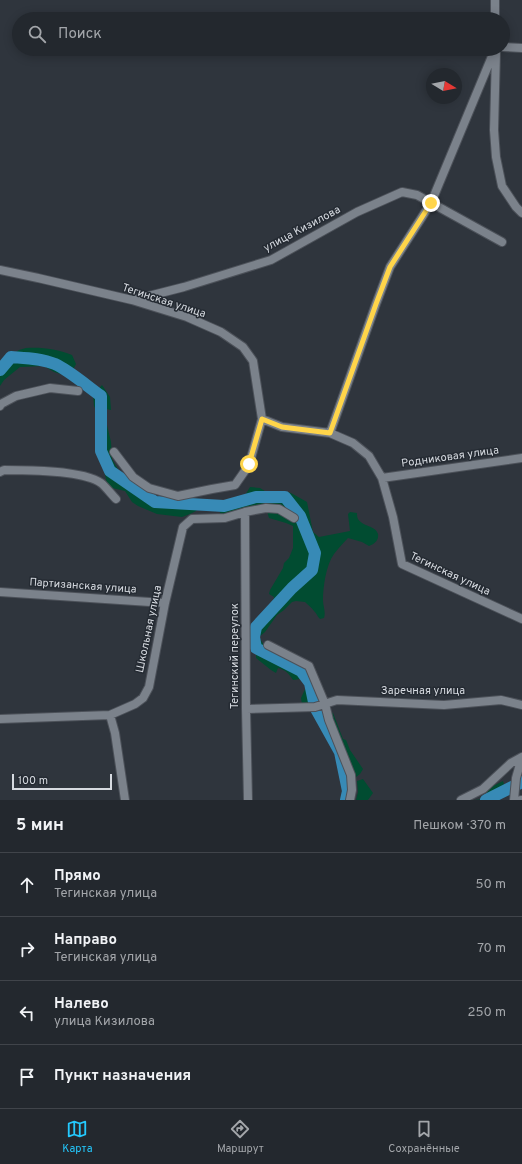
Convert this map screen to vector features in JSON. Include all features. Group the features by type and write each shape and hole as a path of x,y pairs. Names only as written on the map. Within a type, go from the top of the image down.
{"street":[{"path":"495,0 495,12"},
{"path":"510,47 522,48"},
{"path":"330,433 390,267 431,203 492,56"},
{"path":"495,56 494,130 496,157 502,186 516,207 522,212"},
{"name":"улица Кизилова","path":"132,300 184,287 270,260 357,212 402,192 417,195 502,242"},
{"name":"Тегинская улица","path":"0,270 132,300 187,317 221,332 242,347 253,361 262,419 249,464 235,485 178,496 149,488 133,477 114,452"},
{"path":"0,406 16,396 50,388 78,391"},
{"name":"Тегинская улица","path":"262,419 282,427 330,433 354,443 369,456 382,478 393,517 402,564 522,619"},
{"name":"Родниковая улица","path":"382,478 522,458"},
{"path":"0,472 4,470 29,470 82,475 101,483 116,499"},
{"path":"245,512 266,508 279,509 294,518"},
{"name":"Школьная улица","path":"0,719 110,715 135,704 143,698 149,686 165,603 183,527 192,519 225,518 245,512"},
{"name":"Тегинский переулок","path":"245,512 248,800"},
{"name":"Партизанская улица","path":"0,592 165,603"},
{"path":"268,644 309,666 351,774 352,790 350,800"},
{"name":"Заречная улица","path":"246,709 315,707 337,700 444,705 501,700 522,706"},
{"path":"110,715 115,733 125,800"},
{"path":"515,797 516,778 522,757"},
{"path":"461,800 483,789 511,763 522,757"}],"green space":[{"path":"26,348 61,351 72,355 76,364 67,376 54,372 44,366 20,367 4,380 0,386 0,364 7,356"},
{"path":"102,385 110,397 111,410 106,409 104,418 111,442 112,459 119,471 128,480 148,494 160,499 188,502 199,499 202,503 196,511 182,517 157,514 132,502 125,491 108,487 101,451 101,421 94,406 93,395"},
{"path":"250,487 260,488 268,493 291,493 307,502 313,532 319,537 350,531 348,514 350,512 357,513 360,522 372,527 378,534 378,539 376,542 369,546 362,542 348,538 334,554 329,564 324,583 324,618 320,619 305,602 296,601 292,602 277,615 265,632 259,637 252,631 252,626 259,621 273,604 274,597 269,594 270,590 283,568 284,563 289,558 293,548 293,526 269,518 266,508 221,516 219,509 227,502 244,497"},
{"path":"259,637 272,653 283,659 303,666 309,672 319,702 302,704 301,698 306,687 306,682 300,679 293,680 287,672 278,668 276,673 256,658 256,640"},
{"path":"322,708 333,713 343,739 346,740 350,750 363,769 356,777 351,775 333,735 324,728 316,713"},
{"path":"363,779 373,793 368,800 356,800 358,792 357,781"},
{"path":"503,781 507,794 495,800 474,800 484,799 489,788"}],"waterway":[{"path":"0,370 11,357 44,361 55,364 67,371 101,396 101,451 110,471 155,502 224,506 256,497 285,497 300,516 315,553 312,570 292,588 256,627 254,637 256,648 301,671 310,683 315,707 340,752 348,791 346,800"},
{"path":"486,800 522,782"}],"route":[{"path":"249,464 262,419 282,427 330,433 390,267 431,203"}]}
